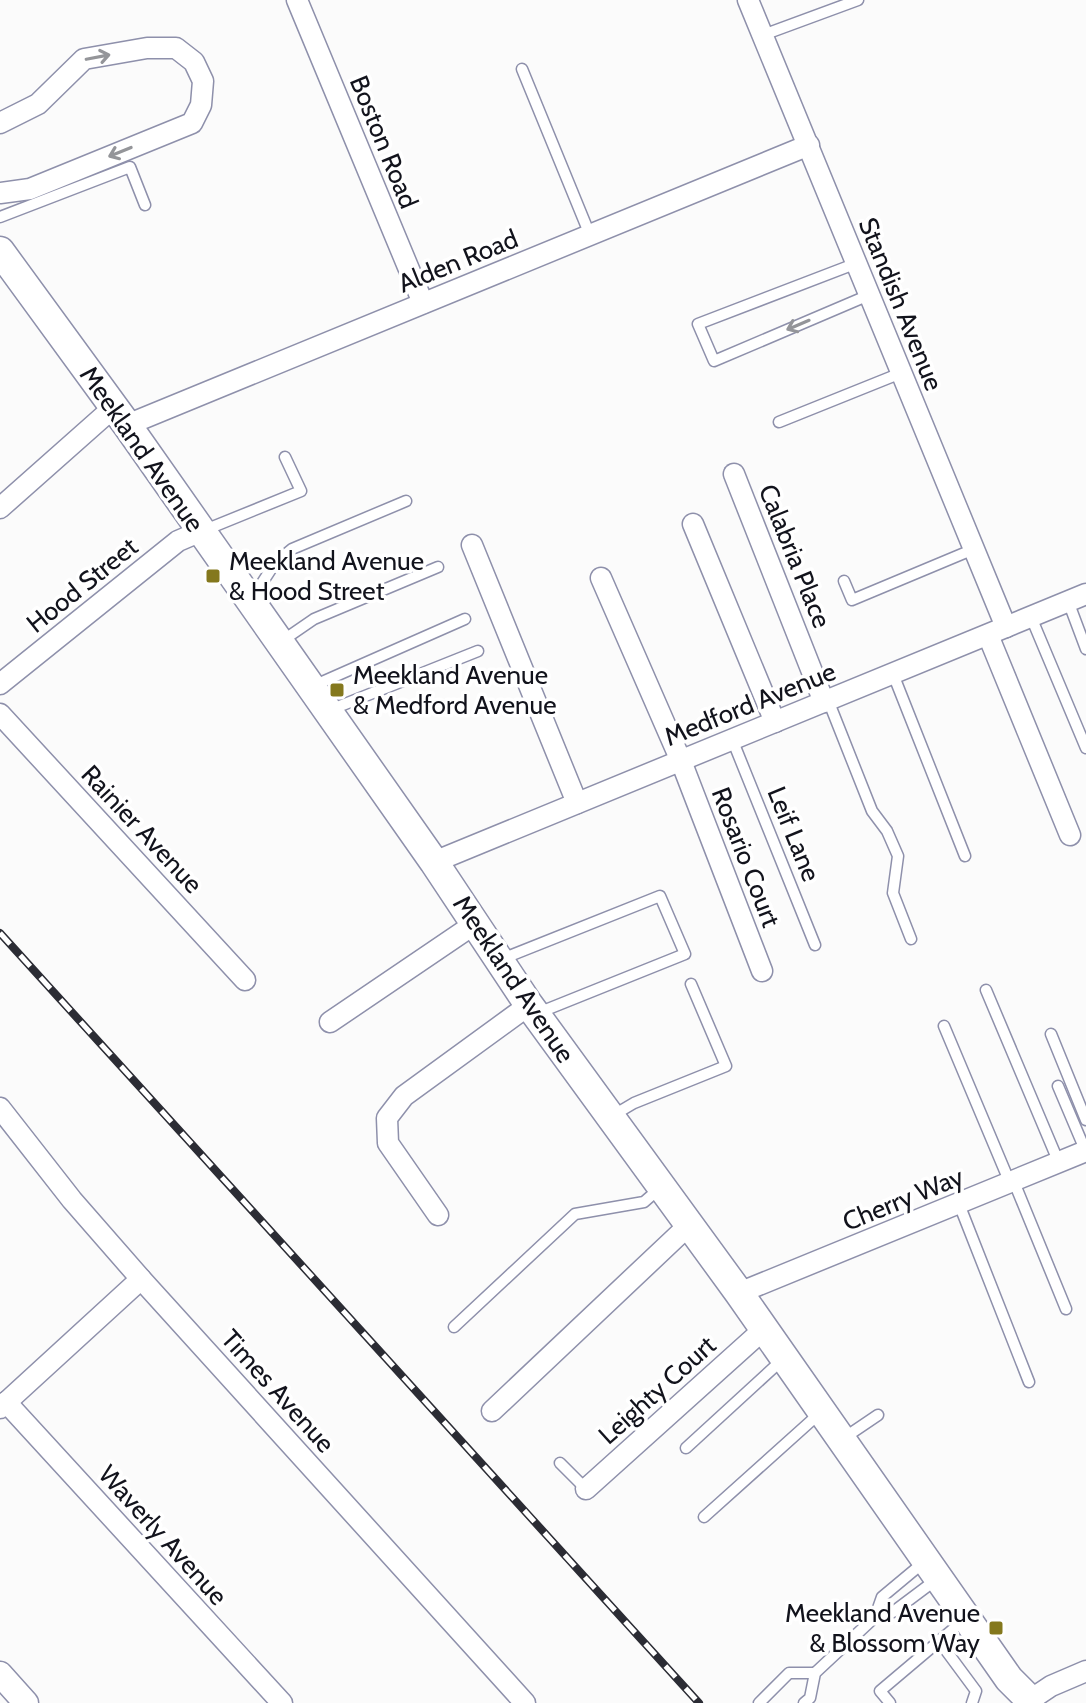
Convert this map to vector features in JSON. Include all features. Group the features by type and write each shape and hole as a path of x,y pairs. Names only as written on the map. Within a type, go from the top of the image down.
{"main road":[{"name":"Meekland Avenue","path":"0,251 329,711 533,1009 739,1293 966,1619 1029,1702"}],"street":[{"name":"Boston Road","path":"297,0 423,303"},
{"name":"Standish Avenue","path":"748,0 974,549 997,631 1070,835"},
{"path":"0,123 38,104 84,59 147,48 176,48 194,62 203,81 201,105 192,123 30,189 0,193"},
{"name":"Alden Road","path":"0,508 120,416 423,303 809,145"},
{"name":"Calabria Place","path":"734,474 826,701"},
{"path":"693,524 775,722"},
{"name":"Hood Street","path":"0,684 178,541 199,532"},
{"path":"472,545 577,803"},
{"name":"Rosario Court","path":"601,578 681,761 762,971"},
{"name":"Medford Avenue","path":"434,862 1077,598"},
{"name":"Rainier Avenue","path":"0,714 245,980"},
{"path":"330,1022 476,923"},
{"path":"438,1215 388,1143 387,1118 404,1096 533,1009"},
{"name":"Times Avenue","path":"0,1108 72,1200 141,1279 525,1703"},
{"name":"Cherry Way","path":"739,1293 1086,1152"},
{"path":"492,1411 689,1225"},
{"path":"3,1405 141,1279"},
{"name":"Leighty Court","path":"586,1489 763,1330"},
{"name":"Waverly Avenue","path":"3,1405 282,1703"},
{"path":"1029,1702 1086,1671"},
{"path":"0,1674 26,1703"}],"lane":[{"path":"763,35 858,0"},
{"path":"522,69 590,235"},
{"path":"0,217 130,167 145,205"},
{"path":"857,263 698,324 714,361 869,295"},
{"path":"779,422 901,373"},
{"path":"199,532 301,491 285,457"},
{"path":"250,601 275,563 292,549 406,501"},
{"path":"844,581 852,600 974,549"},
{"path":"280,643 314,619 438,567"},
{"path":"1077,598 1086,649"},
{"path":"1031,617 1086,748"},
{"path":"311,687 366,659 465,619"},
{"path":"329,711 478,651"},
{"path":"893,674 965,856"},
{"path":"826,701 872,811 887,831 898,856 893,893 911,939"},
{"name":"Leif Lane","path":"732,739 815,945"},
{"path":"500,960 660,896 685,954 533,1009"},
{"path":"611,1117 634,1103 726,1066 691,984"},
{"path":"986,990 1059,1163"},
{"path":"944,1026 1066,1309"},
{"path":"1051,1034 1086,1120"},
{"path":"1058,1086 1086,1152"},
{"path":"454,1327 575,1214 644,1202 661,1186"},
{"path":"959,1204 1029,1382"},
{"path":"686,1448 784,1358"},
{"path":"704,1517 822,1411"},
{"path":"842,1439 878,1415"},
{"path":"560,1463 586,1489"},
{"path":"875,1617 882,1597 932,1569"},
{"path":"804,1703 810,1698 815,1673 875,1617 893,1612 932,1569"},
{"path":"890,1703 880,1691 966,1619"},
{"path":"939,1641 976,1691 972,1703"},
{"path":"759,1703 789,1673 815,1673"}],"railway":[{"path":"0,933 699,1703"}],"place":[{"name":"Meekland Avenue & Hood Street","path":"213,576"},
{"name":"Meekland Avenue & Medford Avenue","path":"337,690"},
{"name":"Meekland Avenue & Blossom Way","path":"996,1628"}]}
